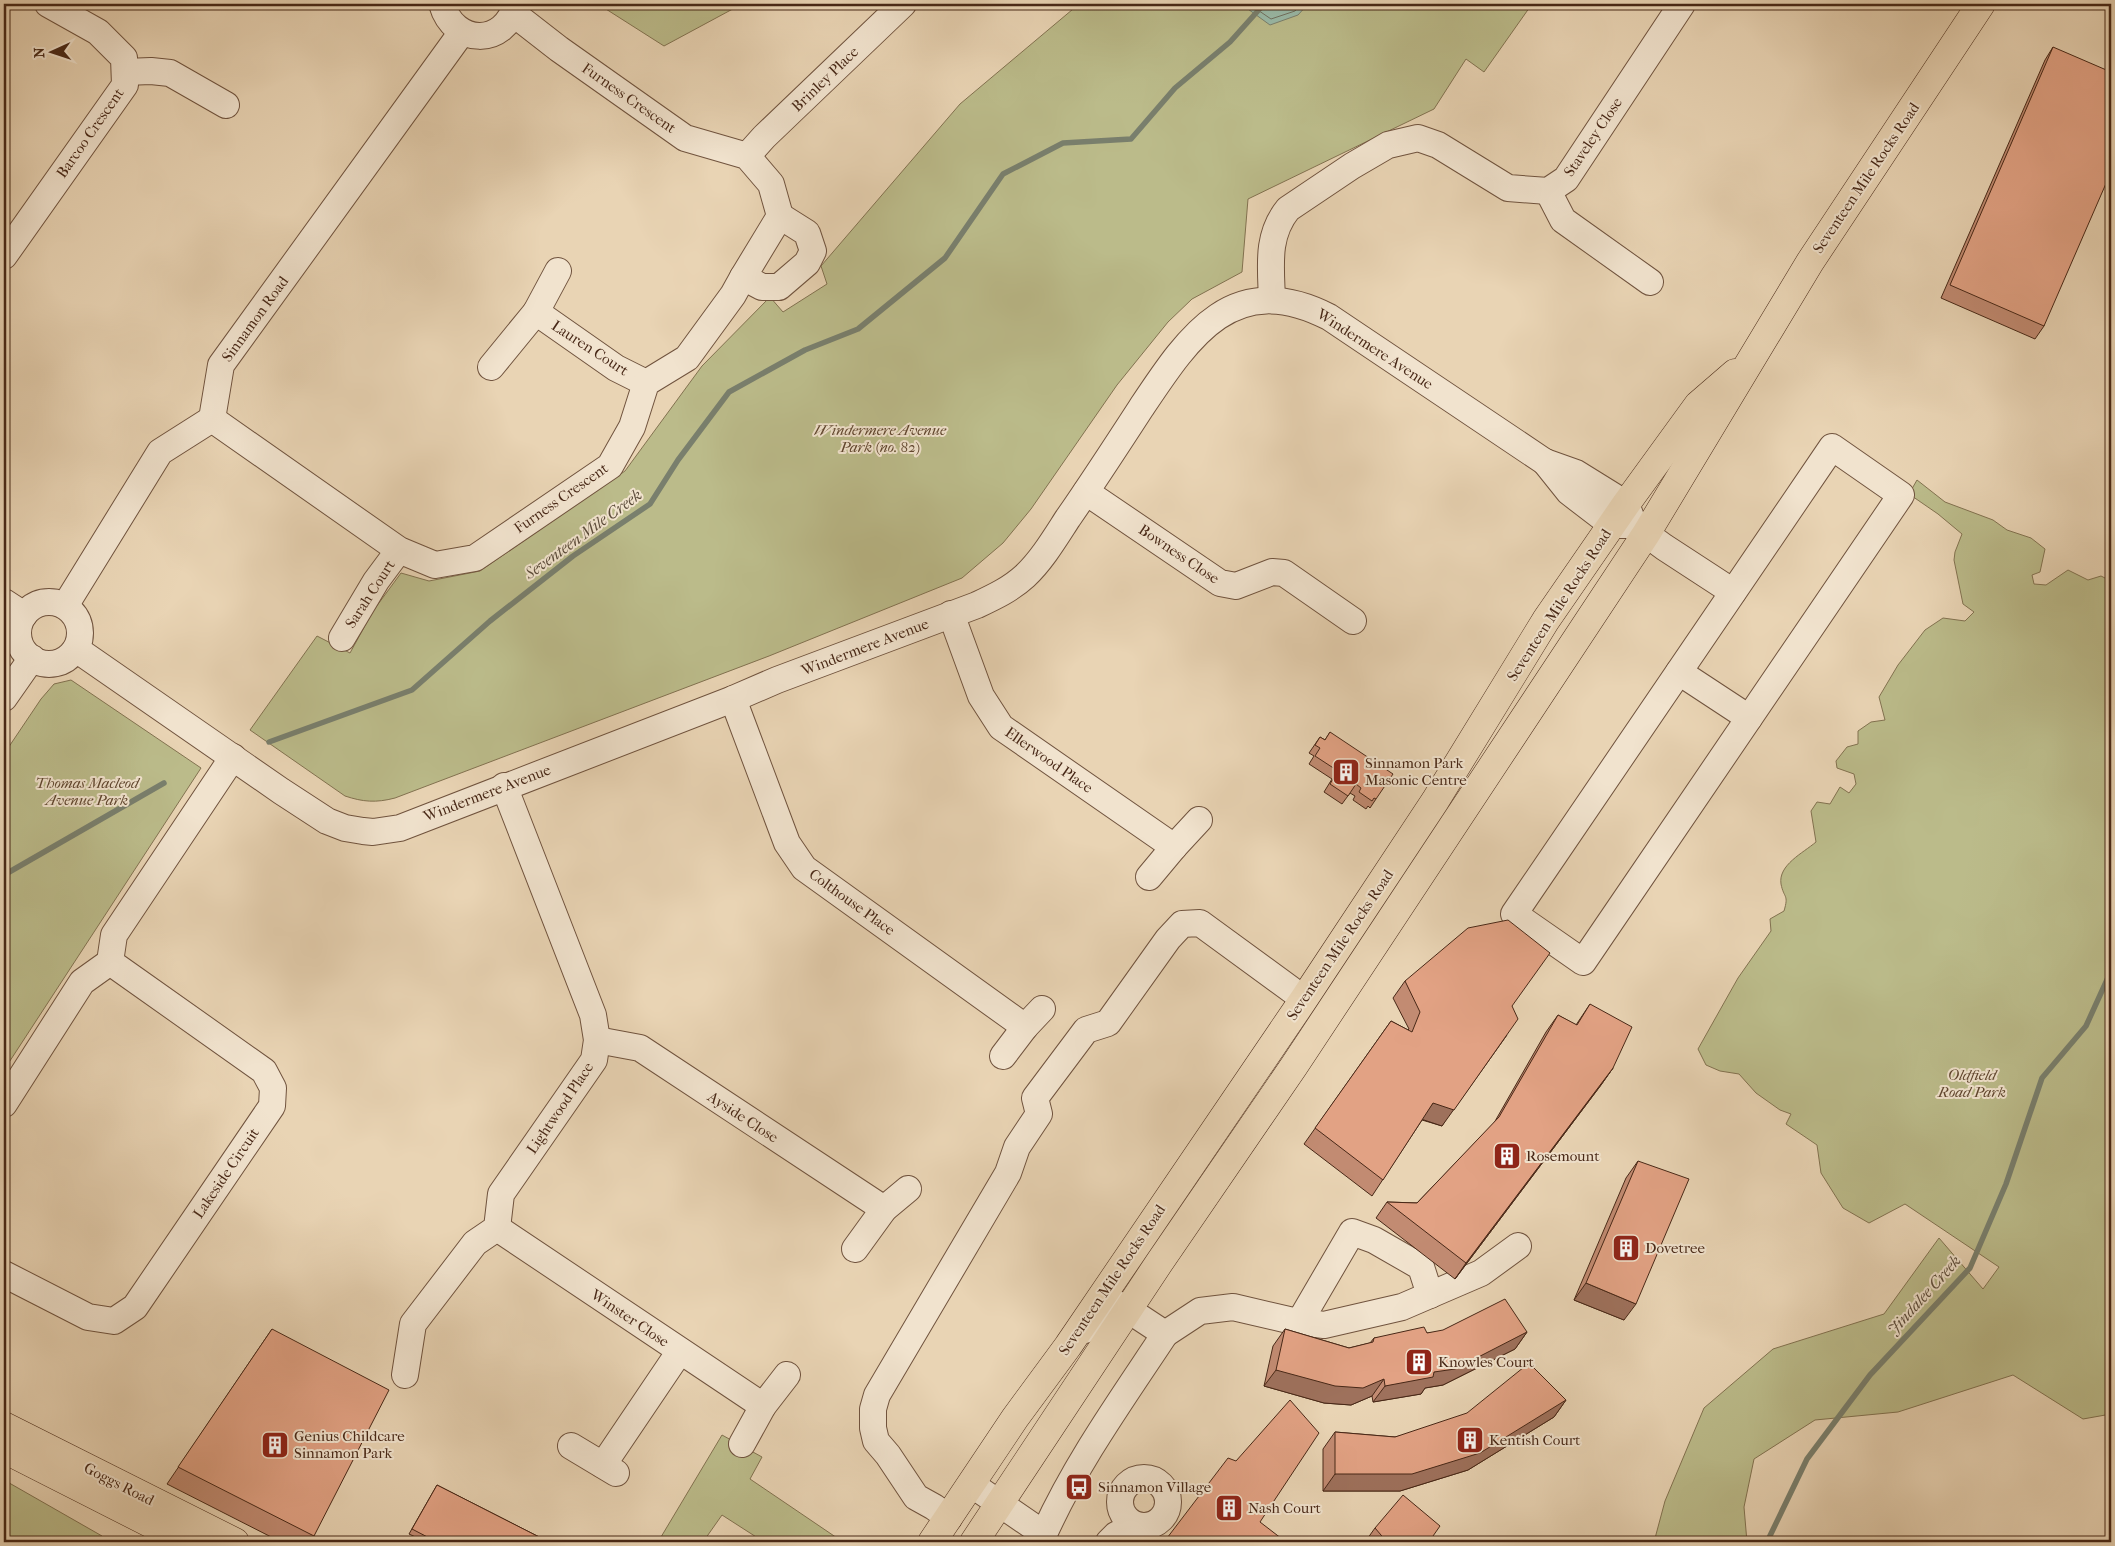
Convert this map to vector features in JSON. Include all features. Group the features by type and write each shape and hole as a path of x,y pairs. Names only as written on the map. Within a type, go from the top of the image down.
{"main road":[{"name":"Seventeen Mile Rocks Road","path":"932,1542 1015,1418 1068,1346 1304,999 1435,801 1546,620 1716,419 1810,262 1981,4"},
{"name":"Seventeen Mile Rocks Road","path":"974,1542 1299,1058 1630,522 1698,406 1755,356"},
{"name":"Goggs Road","path":"4,1426 228,1540"},
{"name":"Goggs Road","path":"4,1449 187,1542"}],"street":[{"name":"Barcoo Crescent","path":"4,256 125,85 124,58 98,32 48,4"},
{"path":"442,4 445,15 452,25 462,32 474,36 486,35 497,31 507,24 515,9"},
{"name":"Brinley Place","path":"747,156 764,137 903,4"},
{"name":"Staveley Close","path":"1548,191 1566,179 1682,4"},
{"name":"Furness Crescent","path":"515,9 559,49 686,138 747,156"},
{"name":"Sinnamon Road","path":"212,419 221,365 462,32"},
{"path":"125,72 151,71 170,73 226,105"},
{"path":"1272,300 1272,241 1281,218 1288,209 1388,144 1418,138 1438,144 1508,188 1548,191 1563,220 1650,282"},
{"path":"742,276 762,287 779,287 807,263 813,251 807,233 780,216 771,184 747,156"},
{"path":"646,383 687,358 733,295 742,276 780,216"},
{"name":"Lauren Court","path":"491,367 536,312 558,271"},
{"name":"Windermere Avenue","path":"76,648 327,821 345,828 363,831 400,828 504,786 733,699 777,680 977,605 998,595 1025,575 1049,546 1170,365 1194,335 1220,314 1255,301 1272,300 1300,304 1329,317 1545,462 1569,492 1630,522 1733,592"},
{"name":"Lauren Court","path":"536,312 616,368 646,383"},
{"name":"Furness Crescent","path":"212,419 399,550 435,566 475,558 610,466 632,428 646,383"},
{"path":"66,606 160,452 212,419"},
{"path":"1832,447 1901,495 1583,962 1514,914 1679,672 1832,447"},
{"name":"Bowness Close","path":"1086,492 1220,583 1236,586 1272,572 1284,573 1353,621"},
{"name":"Sarah Court","path":"342,638 376,581 399,550"},
{"path":"57,602 66,606 73,612 78,621 79,640 76,648 71,655 56,663 40,662 32,658 26,653 19,639 20,622 14,609 57,602"},
{"name":"Ellerwood Place","path":"951,614 980,696 1001,727 1174,847"},
{"path":"4,698 32,658"},
{"path":"1679,672 1750,718"},
{"name":"Colthouse Place","path":"733,699 787,843 804,868 1034,1018 1003,1056"},
{"path":"4,1104 82,982 110,962 114,936 233,757"},
{"name":"Lightwood Place","path":"498,1228 501,1194 594,1060 597,1040 592,1015 504,786"},
{"path":"1149,877 1199,820"},
{"path":"948,1518 934,1507 916,1497 888,1455 876,1441 873,1428 873,1409 877,1395 1008,1173 1017,1147 1039,1114 1035,1098 1086,1030 1108,1023 1168,939 1182,924 1200,923 1304,999"},
{"name":"Lakeside Circuit","path":"4,1274 88,1317 114,1321 135,1306 272,1106 273,1088 264,1071 110,962"},
{"name":"Ayside Close","path":"597,1040 640,1048 884,1209"},
{"path":"856,1249 884,1209 908,1189"},
{"path":"405,1375 413,1324 475,1242 498,1228"},
{"name":"Winster Close","path":"498,1228 763,1406"},
{"path":"1300,1321 1352,1232 1374,1240 1421,1267 1430,1295"},
{"path":"971,1484 1045,1538 1058,1505 1090,1447 1165,1334 1200,1312 1233,1307 1324,1324 1402,1307 1481,1273 1518,1246"},
{"path":"1068,1346 1109,1308 1121,1305 1165,1334"},
{"path":"571,1446 610,1469 680,1351"},
{"path":"742,1444 763,1406 787,1375"}],"green space":[{"path":"598,4 742,4 664,46"},
{"name":"Windermere Avenue Park (no. 82)","path":"1079,4 1532,4 1484,72 1466,59 1434,109 1248,199 1242,272 1192,299 1168,322 1117,385 1031,509 1003,543 962,578 769,656 388,800 358,800 345,796 250,730 317,636 350,653 373,611 401,573 429,581 480,571 625,471 702,366 770,297 783,312 827,284 821,266 960,104"},
{"name":"Oldfield Road Park","path":"1917,480 1945,502 1993,520 2007,530 2031,538 2045,549 2040,572 2032,575 2034,584 2046,585 2068,570 2088,580 2101,576 2111,581 2111,1414 2083,1419 2013,1375 1898,1412 1815,1420 1754,1459 1744,1507 1747,1542 1654,1542 1665,1501 1704,1408 1773,1349 1884,1314 1939,1238 1983,1289 1999,1267 1905,1204 1869,1223 1843,1208 1821,1173 1817,1145 1786,1124 1791,1114 1780,1110 1756,1093 1739,1074 1720,1071 1706,1065 1698,1049 1738,978 1771,931 1770,919 1784,911 1786,899 1781,884 1783,871 1792,860 1816,842 1811,811 1817,802 1830,804 1840,787 1849,793 1856,784 1854,774 1837,768 1836,761 1847,747 1858,744 1858,731 1871,722 1885,720 1879,697 1898,665 1925,630 1943,618 1965,621 1974,612 1963,604 1954,560 1962,534 1938,514 1909,494"},
{"name":"Thomas Macleod Avenue Park","path":"71,680 201,768 4,1070 4,754 41,699 54,684"},
{"path":"722,1435 762,1457 750,1479 843,1542 764,1542 722,1515 703,1542 658,1542"},
{"path":"4,1480 102,1536 102,1542 4,1542"}],"water":[{"path":"1241,4 1308,4 1298,15 1270,25"}],"building":[{"path":"2053,47 2111,72 2111,172 2044,326 1950,285"},
{"name":"Sinnamon Park Masonic Centre","path":"1330,732 1393,774 1376,799 1374,798 1372,801 1359,792 1361,788 1356,784 1348,796 1330,784 1338,771 1315,756 1320,748 1315,745 1320,737 1325,740"},
{"path":"1508,920 1550,953 1512,1006 1518,1019 1454,1110 1433,1103 1383,1180 1315,1128 1391,1021 1412,1032 1420,1012 1405,981 1468,928"},
{"name":"Rosemount","path":"1590,1004 1632,1027 1613,1068 1466,1263 1387,1202 1417,1203 1499,1117 1558,1015 1577,1025"},
{"name":"Dovetree","path":"1638,1161 1689,1179 1636,1304 1586,1283"},
{"name":"Knowles Court","path":"1505,1299 1527,1332 1455,1369 1434,1372 1433,1377 1385,1386 1384,1379 1363,1388 1335,1386 1276,1370 1285,1329 1349,1348 1373,1342 1374,1338 1424,1327 1427,1333 1443,1330"},
{"name":"Genius Childcare Sinnamon Park","path":"272,1329 389,1390 314,1536 178,1467"},
{"name":"Kentish Court","path":"1529,1363 1566,1400 1480,1453 1412,1474 1335,1474 1335,1432 1395,1437 1467,1413"},
{"name":"Nash Court","path":"1290,1400 1319,1433 1260,1522 1286,1542 1164,1542 1228,1458 1236,1461"},
{"path":"437,1485 549,1542 437,1542 412,1529"},
{"path":"1403,1495 1440,1526 1433,1536 1440,1542 1387,1542 1375,1528"}],"waterway":[{"name":"Seventeen Mile Creek","path":"269,742 412,690 490,621 573,556 650,504 678,460 729,392 805,350 858,329 945,258 1003,174 1063,143 1131,139 1175,88 1230,42 1264,4"},
{"name":"Seventeen Mile Creek","path":"4,875 164,783"},
{"name":"Jindalee Creek","path":"1767,1542 1807,1459 1870,1375 1970,1268 2006,1184 2042,1078 2086,1026 2111,971"}],"place":[{"name":"Sinnamon Park Masonic Centre","path":"1346,772"},
{"name":"Rosemount","path":"1507,1156"},
{"name":"Dovetree","path":"1626,1248"},
{"name":"Knowles Court","path":"1419,1362"},
{"name":"Kentish Court","path":"1470,1440"},
{"name":"Genius Childcare Sinnamon Park","path":"275,1445"},
{"name":"Sinnamon Village","path":"1079,1487"},
{"name":"Nash Court","path":"1229,1508"}]}
